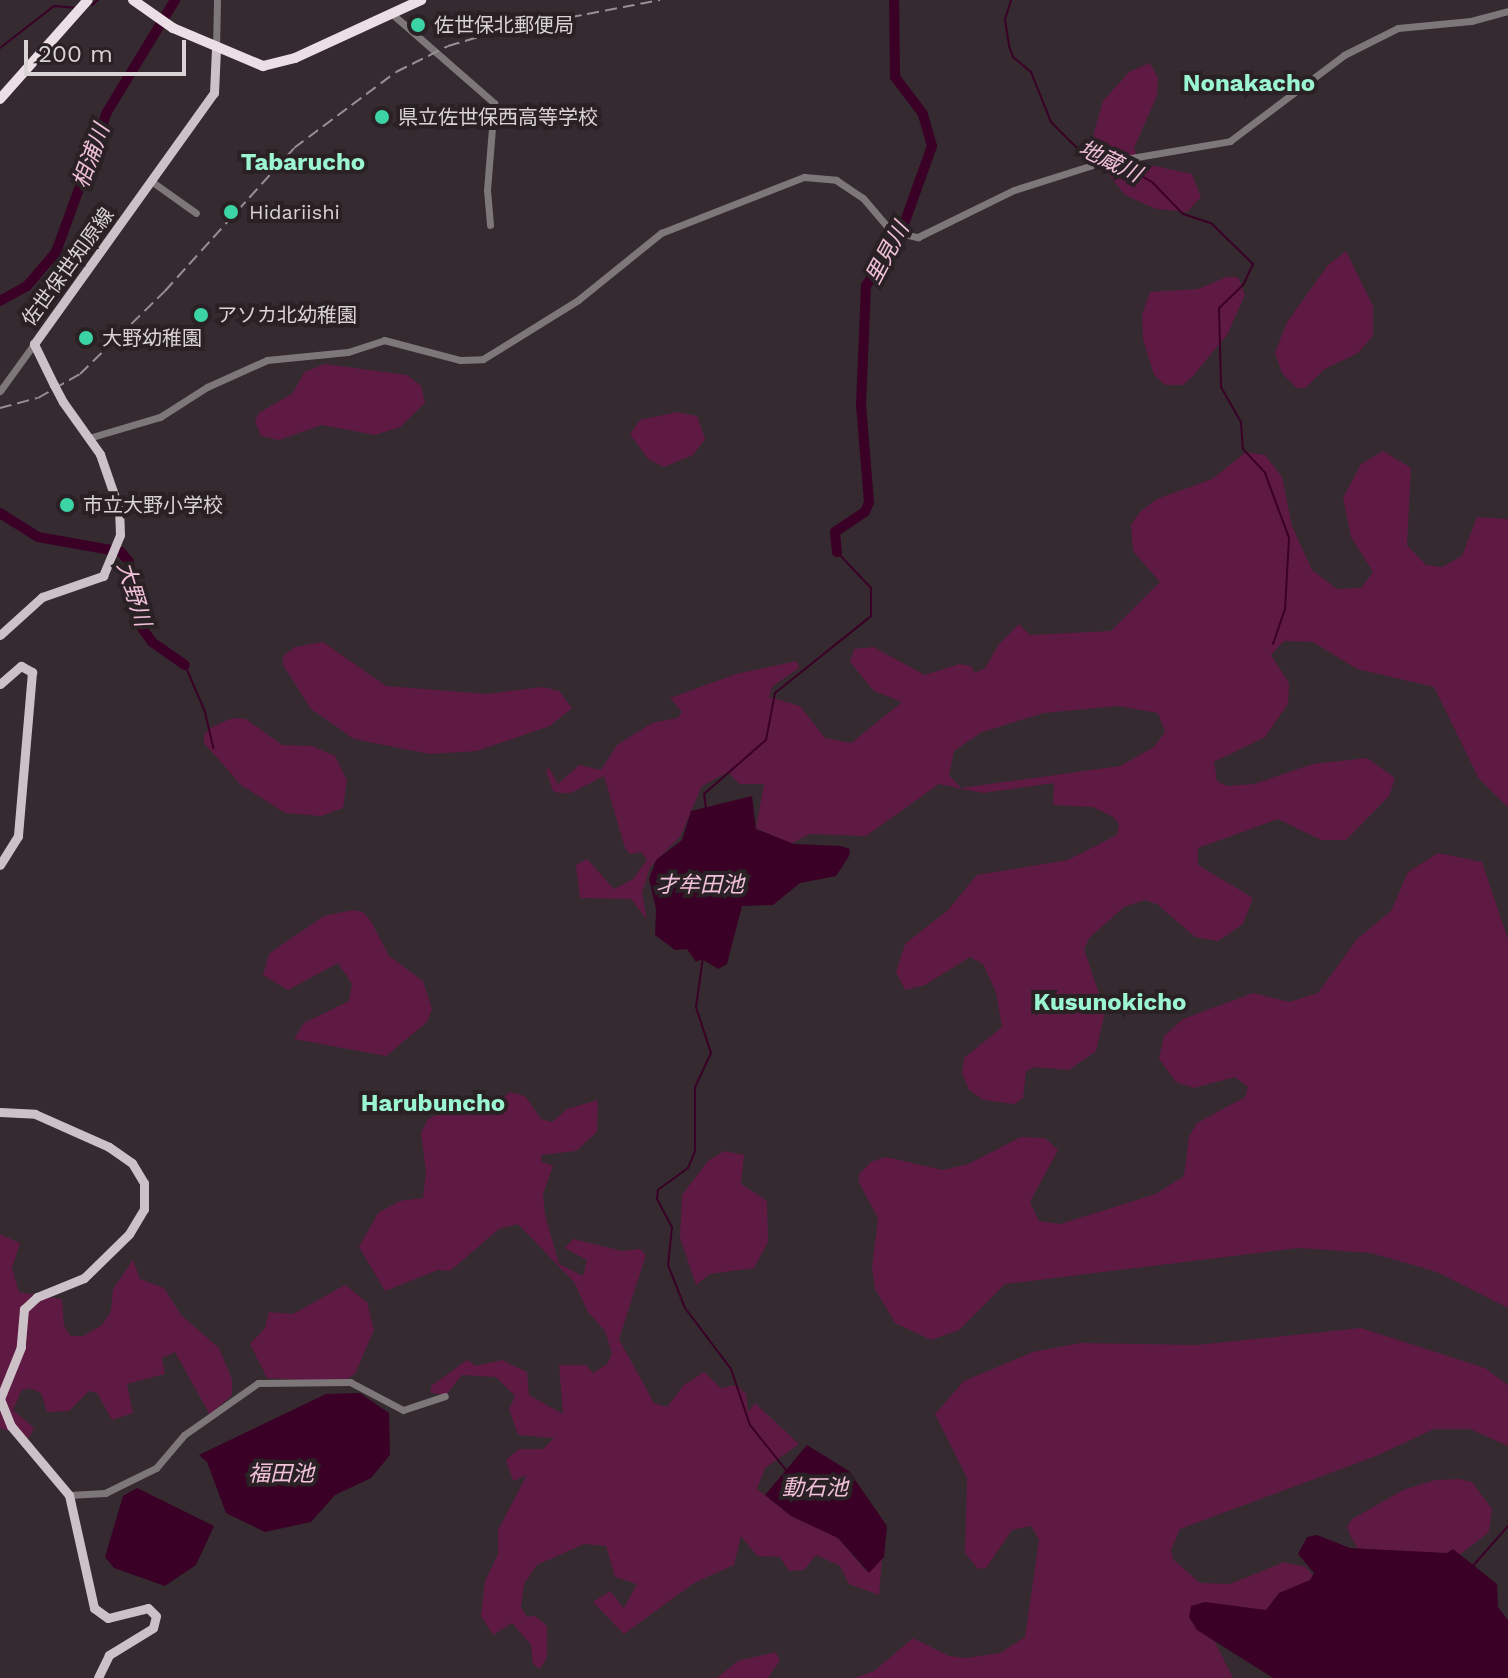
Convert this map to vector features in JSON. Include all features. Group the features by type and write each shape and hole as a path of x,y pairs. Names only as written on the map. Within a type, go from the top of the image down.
{"highway":[{"path":"0,99 88,0"},
{"path":"133,0 149,14 216,49 244,61 275,64 421,0"}],"main road":[{"name":"佐世保世知原線","path":"0,635 42,597 107,571 122,522 92,437 63,402 34,344 214,93 216,49"},
{"path":"0,684 21,666 32,672 18,836 0,865"},
{"path":"0,1112 35,1114 109,1147 132,1163 144,1183 144,1209 129,1234 84,1278 37,1297 24,1309 21,1347 0,1399 11,1426 69,1495 94,1608 108,1618 148,1608 156,1616 153,1628 109,1655 98,1678"}],"street":[{"path":"216,49 217,0"},
{"path":"92,437 160,417 207,387 267,360 348,352 384,340 460,360 483,359 578,300 661,233 804,177 821,176 849,186 899,236 931,232 1014,190 1096,164 1230,141 1344,55 1398,28 1471,21 1508,11"},
{"path":"391,13 494,103 487,190 490,225"},
{"path":"151,181 196,213"},
{"path":"0,391 34,344"},
{"path":"69,1495 105,1493 156,1468 184,1435 258,1383 350,1382 403,1410 445,1396"}],"shaded area":[{"path":"1150,63 1158,78 1157,96 1134,148 1141,163 1192,174 1201,197 1187,212 1156,209 1125,195 1098,161 1093,136 1103,101 1129,72"},
{"path":"1346,251 1373,306 1373,336 1358,353 1325,369 1305,388 1297,388 1282,373 1275,353 1287,322 1328,265"},
{"path":"1226,277 1238,277 1245,295 1227,335 1183,385 1165,385 1154,375 1143,339 1142,315 1150,292 1198,289"},
{"path":"325,364 407,375 421,386 425,403 400,427 375,435 322,425 279,440 261,436 255,421 259,413 293,393 304,372"},
{"path":"677,412 697,416 705,439 693,455 664,467 648,459 630,434 640,420"},
{"path":"1383,451 1411,468 1407,545 1426,565 1442,567 1462,556 1477,517 1508,519 1508,807 1479,779 1434,687 1357,669 1313,642 1284,641 1271,655 1289,683 1288,704 1265,737 1214,762 1217,781 1227,786 1254,784 1313,764 1367,758 1395,778 1389,796 1346,840 1321,840 1278,819 1198,848 1198,865 1253,898 1243,924 1218,941 1195,937 1157,904 1145,900 1124,907 1089,938 1084,949 1105,1012 1096,1051 1069,1070 1035,1067 1026,1071 1023,1098 1015,1104 983,1100 969,1090 962,1073 964,1058 1002,1027 996,992 983,964 970,957 925,985 905,990 896,972 905,944 948,910 977,875 1068,860 1117,835 1119,824 1113,817 1093,807 1053,805 1054,783 983,793 939,784 866,836 810,834 790,844 756,828 764,784 739,784 728,772 702,786 680,837 650,867 642,893 647,920 631,899 580,898 576,865 587,859 614,889 633,879 647,860 641,852 630,854 625,848 604,776 571,793 560,793 553,791 546,770 549,768 558,784 579,765 601,770 617,745 652,723 677,718 682,712 670,698 736,674 797,661 799,668 773,686 769,697 800,706 825,738 851,743 902,702 874,691 850,662 854,649 873,647 925,675 959,664 971,666 975,673 985,668 999,644 1019,624 1030,635 1111,631 1160,582 1133,551 1131,525 1140,512 1157,499 1212,479 1246,452 1265,455 1282,477 1292,526 1312,570 1337,589 1361,588 1373,572 1351,537 1343,498 1361,464","holes":["1117,706 1158,713 1165,732 1154,747 1120,766 961,788 949,775 954,751 982,732 1044,713"]},
{"path":"323,642 386,686 487,694 542,687 559,691 572,708 550,726 477,751 430,754 354,739 311,709 283,665 283,656 295,647"},
{"path":"233,718 246,719 282,745 312,746 335,756 347,780 343,808 322,816 285,813 241,785 204,743 204,734 212,727"},
{"path":"1438,853 1482,862 1508,939 1508,1308 1437,1272 1371,1253 1299,1248 1005,1284 959,1330 931,1340 895,1323 875,1289 872,1267 878,1218 859,1183 859,1174 871,1162 886,1157 943,1170 968,1164 1021,1137 1045,1138 1058,1150 1030,1202 1039,1221 1060,1224 1156,1194 1184,1176 1189,1137 1197,1123 1245,1097 1248,1087 1235,1077 1194,1088 1176,1082 1159,1059 1164,1036 1183,1019 1253,993 1289,1002 1318,993 1357,939 1391,911 1408,872"},
{"path":"353,910 363,912 372,923 389,956 423,981 432,1009 427,1022 386,1056 294,1039 304,1023 349,1001 352,984 338,963 288,990 263,975 269,954 324,916"},
{"path":"510,1092 525,1096 541,1119 552,1122 567,1109 598,1100 597,1132 576,1151 541,1155 542,1162 553,1166 543,1194 545,1215 559,1264 583,1276 587,1260 565,1248 573,1239 622,1251 640,1249 646,1255 619,1339 654,1403 667,1407 684,1385 704,1372 721,1388 737,1385 746,1394 748,1412 755,1403 799,1444 765,1468 757,1489 791,1516 838,1538 866,1571 882,1558 879,1595 849,1584 840,1566 816,1555 804,1570 789,1571 780,1557 757,1556 741,1536 734,1565 694,1583 624,1634 593,1602 610,1591 624,1608 637,1584 615,1577 606,1546 584,1544 537,1565 524,1584 521,1607 527,1617 535,1616 547,1626 547,1657 540,1669 533,1664 531,1645 512,1623 493,1635 481,1616 485,1581 498,1554 498,1530 527,1475 513,1481 506,1460 519,1449 543,1449 554,1438 518,1435 509,1409 515,1396 496,1377 462,1375 446,1395 431,1393 431,1386 467,1360 476,1366 502,1360 527,1372 529,1395 563,1414 559,1365 586,1365 593,1373 607,1364 612,1354 605,1331 588,1312 574,1282 518,1224 499,1229 450,1271 438,1270 385,1291 359,1247 378,1213 400,1201 423,1198 426,1172 421,1133 428,1119 463,1102 472,1110 492,1107"},
{"path":"724,1151 744,1155 741,1184 767,1201 768,1242 754,1268 710,1274 696,1285 680,1238 682,1195 708,1161"},
{"path":"0,1234 20,1243 12,1268 19,1292 62,1299 64,1326 71,1336 83,1336 102,1325 111,1311 113,1289 133,1260 140,1279 164,1288 181,1315 219,1348 232,1379 232,1395 210,1415 175,1352 162,1358 165,1374 127,1384 133,1413 112,1420 97,1393 89,1391 69,1411 47,1412 41,1393 29,1388 21,1391 13,1410 34,1428 29,1438 0,1428"},
{"path":"345,1285 367,1302 374,1330 355,1374 342,1382 267,1378 250,1344 265,1328 269,1312 293,1314"},
{"path":"1361,1328 1485,1368 1508,1385 1508,1446 1470,1429 1434,1429 1376,1456 1180,1529 1171,1550 1173,1559 1200,1583 1230,1584 1284,1562 1306,1567 1323,1588 1213,1638 1233,1678 854,1678 874,1671 913,1638 949,1656 966,1658 1000,1653 1025,1637 1039,1540 1031,1526 1012,1530 986,1568 978,1569 965,1553 967,1478 935,1414 964,1381 1033,1352 1081,1343 1196,1345"},
{"path":"1435,1480 1472,1482 1492,1509 1489,1532 1462,1553 1424,1569 1360,1552 1347,1527 1352,1519 1403,1490"},
{"path":"776,1652 780,1660 768,1678 717,1678 738,1661"}],"water":[{"name":"才牟田池","path":"752,796 756,829 794,844 841,846 850,849 849,856 836,876 800,883 773,905 742,906 727,964 718,969 702,959 696,962 687,949 675,950 655,935 656,909 649,879 656,860 682,840 691,811"},
{"name":"福田池","path":"360,1393 389,1413 390,1455 371,1478 335,1495 311,1522 265,1532 226,1513 207,1462 199,1455 326,1394"},
{"name":"動石池","path":"807,1445 849,1471 887,1526 884,1557 869,1573 838,1538 791,1516 765,1495"},
{"path":"137,1488 214,1526 196,1565 165,1586 114,1568 105,1557 123,1496"},
{"path":"1317,1535 1350,1548 1447,1553 1453,1549 1497,1584 1498,1607 1508,1620 1508,1678 1273,1678 1197,1630 1189,1617 1191,1606 1205,1602 1266,1610 1279,1593 1310,1580 1314,1573 1298,1554 1307,1537"}],"waterway":[{"path":"92,5 98,0"},
{"name":"相浦川","path":"0,301 27,286 56,252 107,112 175,0"},
{"name":"里見川","path":"837,552 835,532 865,512 869,502 861,405 866,286 903,227 932,146 923,114 895,77 894,0"},
{"name":"地蔵川","path":"1011,0 1005,20 1009,46 1013,57 1031,72 1051,122 1076,147 1109,158"},
{"path":"0,48 54,6 75,8"},
{"name":"地蔵川","path":"1119,163 1153,183 1183,214 1211,223 1253,264 1243,285 1219,308 1221,387 1241,422 1243,449 1265,473 1289,538 1285,609 1273,644"},
{"name":"大野川","path":"0,513 38,537 111,550"},
{"name":"大野川","path":"121,552 129,562 139,624 152,642 185,665"},
{"path":"706,808 704,794 766,740 775,693 871,616 871,588 837,552"},
{"path":"185,665 205,712 213,748"},
{"path":"703,957 696,1007 711,1053 695,1088 695,1151 688,1168 658,1190 657,1199 672,1227 668,1265 685,1308 731,1369 750,1425 786,1470"},
{"path":"1472,1567 1508,1526"}],"railway":[{"path":"0,408 38,398 80,374 165,291 294,148 396,72 448,46 499,31 660,0"}],"place":[{"name":"佐世保北郵便局","path":"418,25"},
{"name":"県立佐世保西高等学校","path":"382,117"},
{"name":"Hidariishi","path":"231,212"},
{"name":"アソカ北幼稚園","path":"201,315"},
{"name":"大野幼稚園","path":"86,338"},
{"name":"市立大野小学校","path":"67,505"}],"district":[{"name":"Nonakacho","path":"1249,84"},
{"name":"Tabarucho","path":"303,163"},
{"name":"Kusunokicho","path":"1110,1003"},
{"name":"Harubuncho","path":"433,1104"}]}
